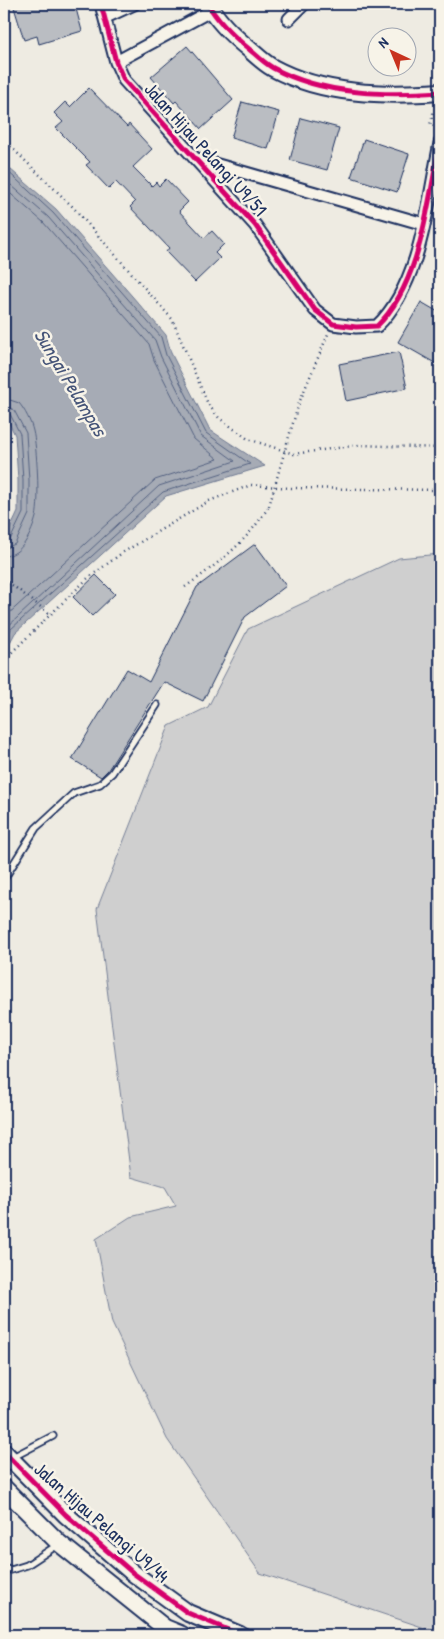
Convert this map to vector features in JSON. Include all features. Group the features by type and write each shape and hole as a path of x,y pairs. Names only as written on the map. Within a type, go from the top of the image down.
{"street":[{"name":"Jalan Hijau Pelangi U9/51","path":"101,4 106,17 116,62 124,80 255,225 315,310 333,324"},
{"path":"106,17 134,4"},
{"path":"289,19 304,4"},
{"path":"116,62 210,7 233,36 271,67 304,82 334,89 358,91 440,92"},
{"path":"333,324 356,327 377,326 387,316 406,286 424,224 440,143"},
{"path":"196,159 424,224"},
{"name":"Jalan Hijau Pelangi U9/44","path":"6,1456 66,1515 132,1573 188,1613 240,1635"},
{"path":"4,1488 59,1543 165,1628 182,1635"}],"lane":[{"path":"4,879 36,828 74,794 100,784 112,773 157,705"},
{"path":"6,1456 53,1436"},
{"path":"4,1567 11,1570 27,1565 59,1543"}],"path":[{"path":"440,109 434,110 430,125 440,127"},
{"path":"4,133 10,146 72,206 172,319 208,404 219,418 248,439 294,454 359,445 440,448"},
{"path":"185,587 222,560 242,541 255,528 269,506 299,403 333,324"},
{"path":"4,466 4,481"},
{"path":"4,665 10,654 87,579 122,553 209,501 251,485 291,488 440,490"},
{"path":"4,579 50,614"}],"shaded area":[{"path":"440,554 440,1633 260,1573 167,1439 112,1323 96,1239 130,1217 176,1206 165,1187 131,1177 97,909 169,726 208,707 248,629 399,558"}],"water":[{"name":"Sungai Pelampas","path":"4,158 10,169 56,209 166,335 171,353 210,430 265,466 166,496 15,633 4,654 4,542 18,512 18,480 15,435 4,413"}],"building":[{"path":"13,4 60,4 62,9 75,5 82,31 39,44 37,36 24,40"},
{"path":"187,46 233,100 201,129 151,77"},
{"path":"89,88 127,127 129,124 152,149 133,167 152,186 156,182 159,186 166,179 188,202 179,211 204,238 212,231 224,244 215,253 220,258 195,282 166,252 169,248 130,207 135,202 116,182 109,189 86,165 90,162 56,128 63,122 54,113 65,102 70,107"},
{"path":"242,102 279,112 268,149 231,138"},
{"path":"301,118 339,128 327,170 290,160"},
{"path":"364,139 409,154 397,192 351,177"},
{"path":"421,302 440,313 440,366 398,342"},
{"path":"399,352 407,388 346,401 339,364"},
{"path":"255,544 286,586 245,617 203,701 164,682 108,770 101,777 72,759 127,669 149,682 197,587"},
{"path":"96,575 115,594 92,616 73,597"}],"cycle path":[{"path":"101,4 116,62 124,80 255,225 315,310 333,324 356,327 377,326 392,308 404,288 420,240 440,143"},
{"path":"208,4 221,23 260,59 292,77 312,84 355,92 398,94 440,92"},
{"path":"4,1452 66,1515 133,1573 188,1613 240,1635"}]}
